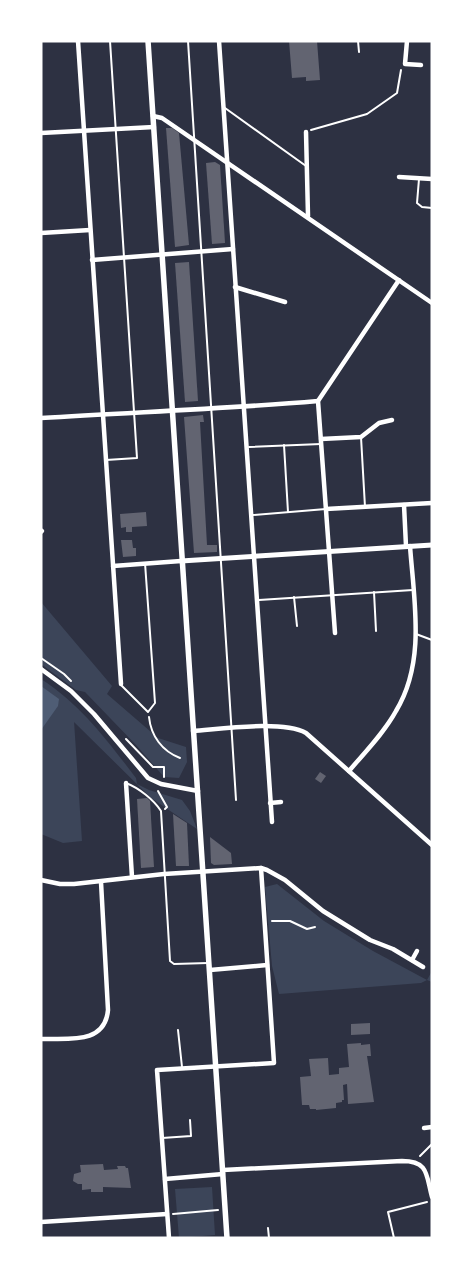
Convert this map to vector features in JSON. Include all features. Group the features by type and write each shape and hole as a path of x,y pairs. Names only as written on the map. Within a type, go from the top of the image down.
{"main road":[{"path":"148,41 227,1238"}],"street":[{"path":"78,41 121,684"},
{"path":"219,41 272,822"},
{"path":"407,41 405,64 421,65"},
{"path":"153,116 162,118 308,216 432,303"},
{"path":"41,133 154,127"},
{"path":"306,132 308,216"},
{"path":"398,177 432,179"},
{"path":"41,233 90,230"},
{"path":"92,260 232,249"},
{"path":"335,633 318,402 399,280"},
{"path":"235,287 286,302"},
{"path":"41,418 173,409 243,408 318,402"},
{"path":"321,441 361,437 379,423 392,420"},
{"path":"326,509 432,503"},
{"path":"349,771 391,720 400,704 413,666 416,634 414,590 404,505"},
{"path":"113,566 408,546 432,546"},
{"path":"41,669 71,691 94,714 148,778 163,785 198,791"},
{"path":"193,731 265,726 299,729 306,733 432,845"},
{"path":"126,783 132,877"},
{"path":"270,803 281,802"},
{"path":"169,1238 157,1070 274,1063 261,868"},
{"path":"41,880 60,884 101,882 164,874 261,868 285,880 323,911 370,940 393,949 423,967"},
{"path":"41,1039 94,1035 101,1031 105,1025 108,1010 101,882"},
{"path":"412,960 417,951"},
{"path":"210,970 267,965"},
{"path":"424,1128 432,1127"},
{"path":"165,1179 223,1172 402,1161 415,1162 422,1166 426,1172 432,1197"},
{"path":"41,1222 168,1214"}],"lane":[{"path":"106,460 137,458 110,41"},
{"path":"188,41 236,800"},
{"path":"358,41 358,52"},
{"path":"223,107 306,166"},
{"path":"419,178 417,203 422,207 432,208"},
{"path":"361,437 365,507"},
{"path":"246,447 321,441"},
{"path":"284,445 288,512"},
{"path":"251,515 326,509"},
{"path":"121,684 148,712 155,702 145,564"},
{"path":"256,600 414,590"},
{"path":"374,592 376,631"},
{"path":"294,598 297,626"},
{"path":"416,634 432,640"},
{"path":"126,783 134,786 158,806 161,812 170,961 174,964 210,963"},
{"path":"178,1030 182,1069"},
{"path":"162,1138 191,1136 190,1120"},
{"path":"268,1228 269,1238"}],"path":[{"path":"306,132 367,114 397,92 399,74 405,64"},
{"path":"148,712 150,726 159,744 168,752 180,758"},
{"path":"161,812 167,807 158,790 163,785 164,767"},
{"path":"264,922 290,921 307,929 315,927"},
{"path":"415,1162 432,1144"},
{"path":"394,1238 388,1212 432,1201"},
{"path":"168,1214 225,1210"}],"shaded area":[{"path":"41,602 112,686 107,694 158,738 186,747 187,762 179,778 164,777 85,692 76,690 41,664"},
{"path":"41,679 69,700 93,724 136,778 137,784 149,790 182,800 190,811 197,829 151,798 74,722 82,841 63,843 41,834"},
{"path":"41,686 59,699 58,706 41,730"},
{"path":"277,884 324,921 373,951 427,980 421,983 279,994 272,966 265,887"},
{"path":"432,971 432,982 427,980"},
{"path":"212,1187 215,1235 179,1238 175,1189"}],"building":[{"path":"289,41 317,41 320,80 306,81 306,77 292,78"},
{"path":"166,128 172,128 179,133 189,245 175,247"},
{"path":"215,162 220,165 225,243 212,244 206,163"},
{"path":"189,262 198,401 185,402 175,263"},
{"path":"203,415 204,422 200,422 207,545 217,545 217,552 194,553 184,417"},
{"path":"146,512 147,526 132,527 132,532 126,532 126,527 121,528 120,514"},
{"path":"121,540 132,540 133,548 136,548 136,556 123,557"},
{"path":"320,772 326,776 321,783 315,779"},
{"path":"147,798 150,801 154,867 141,868 137,799"},
{"path":"173,814 187,823 189,866 176,866"},
{"path":"210,837 231,853 232,864 214,865 211,863"},
{"path":"370,1023 370,1034 351,1035 351,1024"},
{"path":"361,1043 361,1045 370,1044 371,1056 367,1056 374,1102 348,1104 347,1084 343,1085 344,1100 336,1103 336,1108 316,1110 310,1109 309,1105 302,1105 300,1077 311,1076 309,1059 328,1058 329,1075 339,1074 339,1068 349,1067 347,1044"},
{"path":"103,1164 104,1170 118,1169 117,1166 128,1168 131,1188 103,1187 103,1192 91,1192 91,1189 82,1190 82,1184 73,1181 74,1174 81,1172 80,1165"}]}
